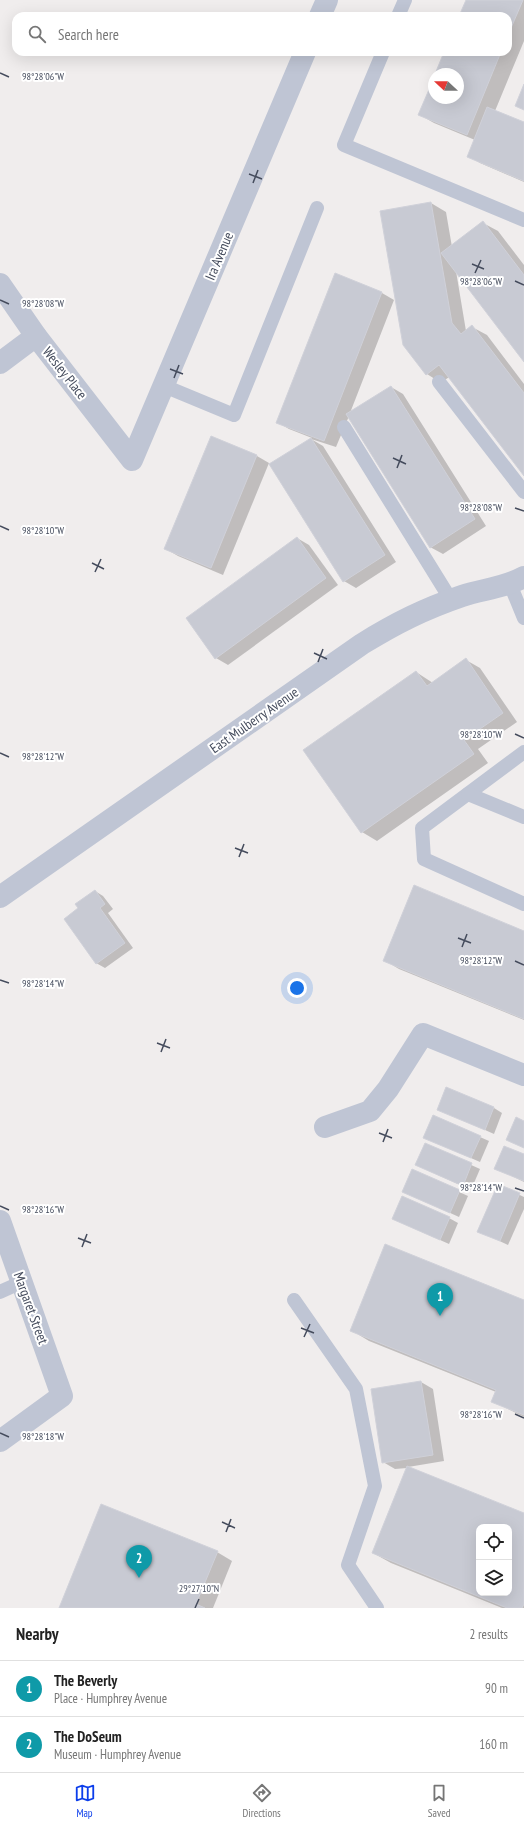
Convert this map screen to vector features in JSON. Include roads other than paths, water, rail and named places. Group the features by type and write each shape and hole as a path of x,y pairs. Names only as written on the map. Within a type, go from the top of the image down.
{"street":[{"path":"322,12 327,0"},
{"name":"Ira Avenue","path":"132,460 303,56"},
{"name":"Wesley Place","path":"0,284 36,336 132,460"},
{"path":"0,363 36,336"},
{"name":"East Mulberry Avenue","path":"0,898 362,644 423,610 451,600 517,581"},
{"path":"325,1127 370,1111 388,1089 424,1034 524,1075"},
{"name":"Margaret Street","path":"0,1221 62,1396 0,1441"}],"lane":[{"path":"400,12 405,0"},
{"path":"381,56 344,145 524,220"},
{"path":"164,386 234,415 317,208"},
{"path":"439,382 524,492"},
{"path":"344,427 451,600"},
{"path":"517,581 524,618"},
{"path":"524,752 422,828 424,860 524,904"},
{"path":"468,794 524,817"},
{"path":"0,1292 22,1282"},
{"path":"294,1300 356,1389 375,1486 348,1565 377,1608"}],"place":[{"name":"The Beverly","path":"440,1316"},
{"name":"The DoSeum","path":"139,1578"}]}
